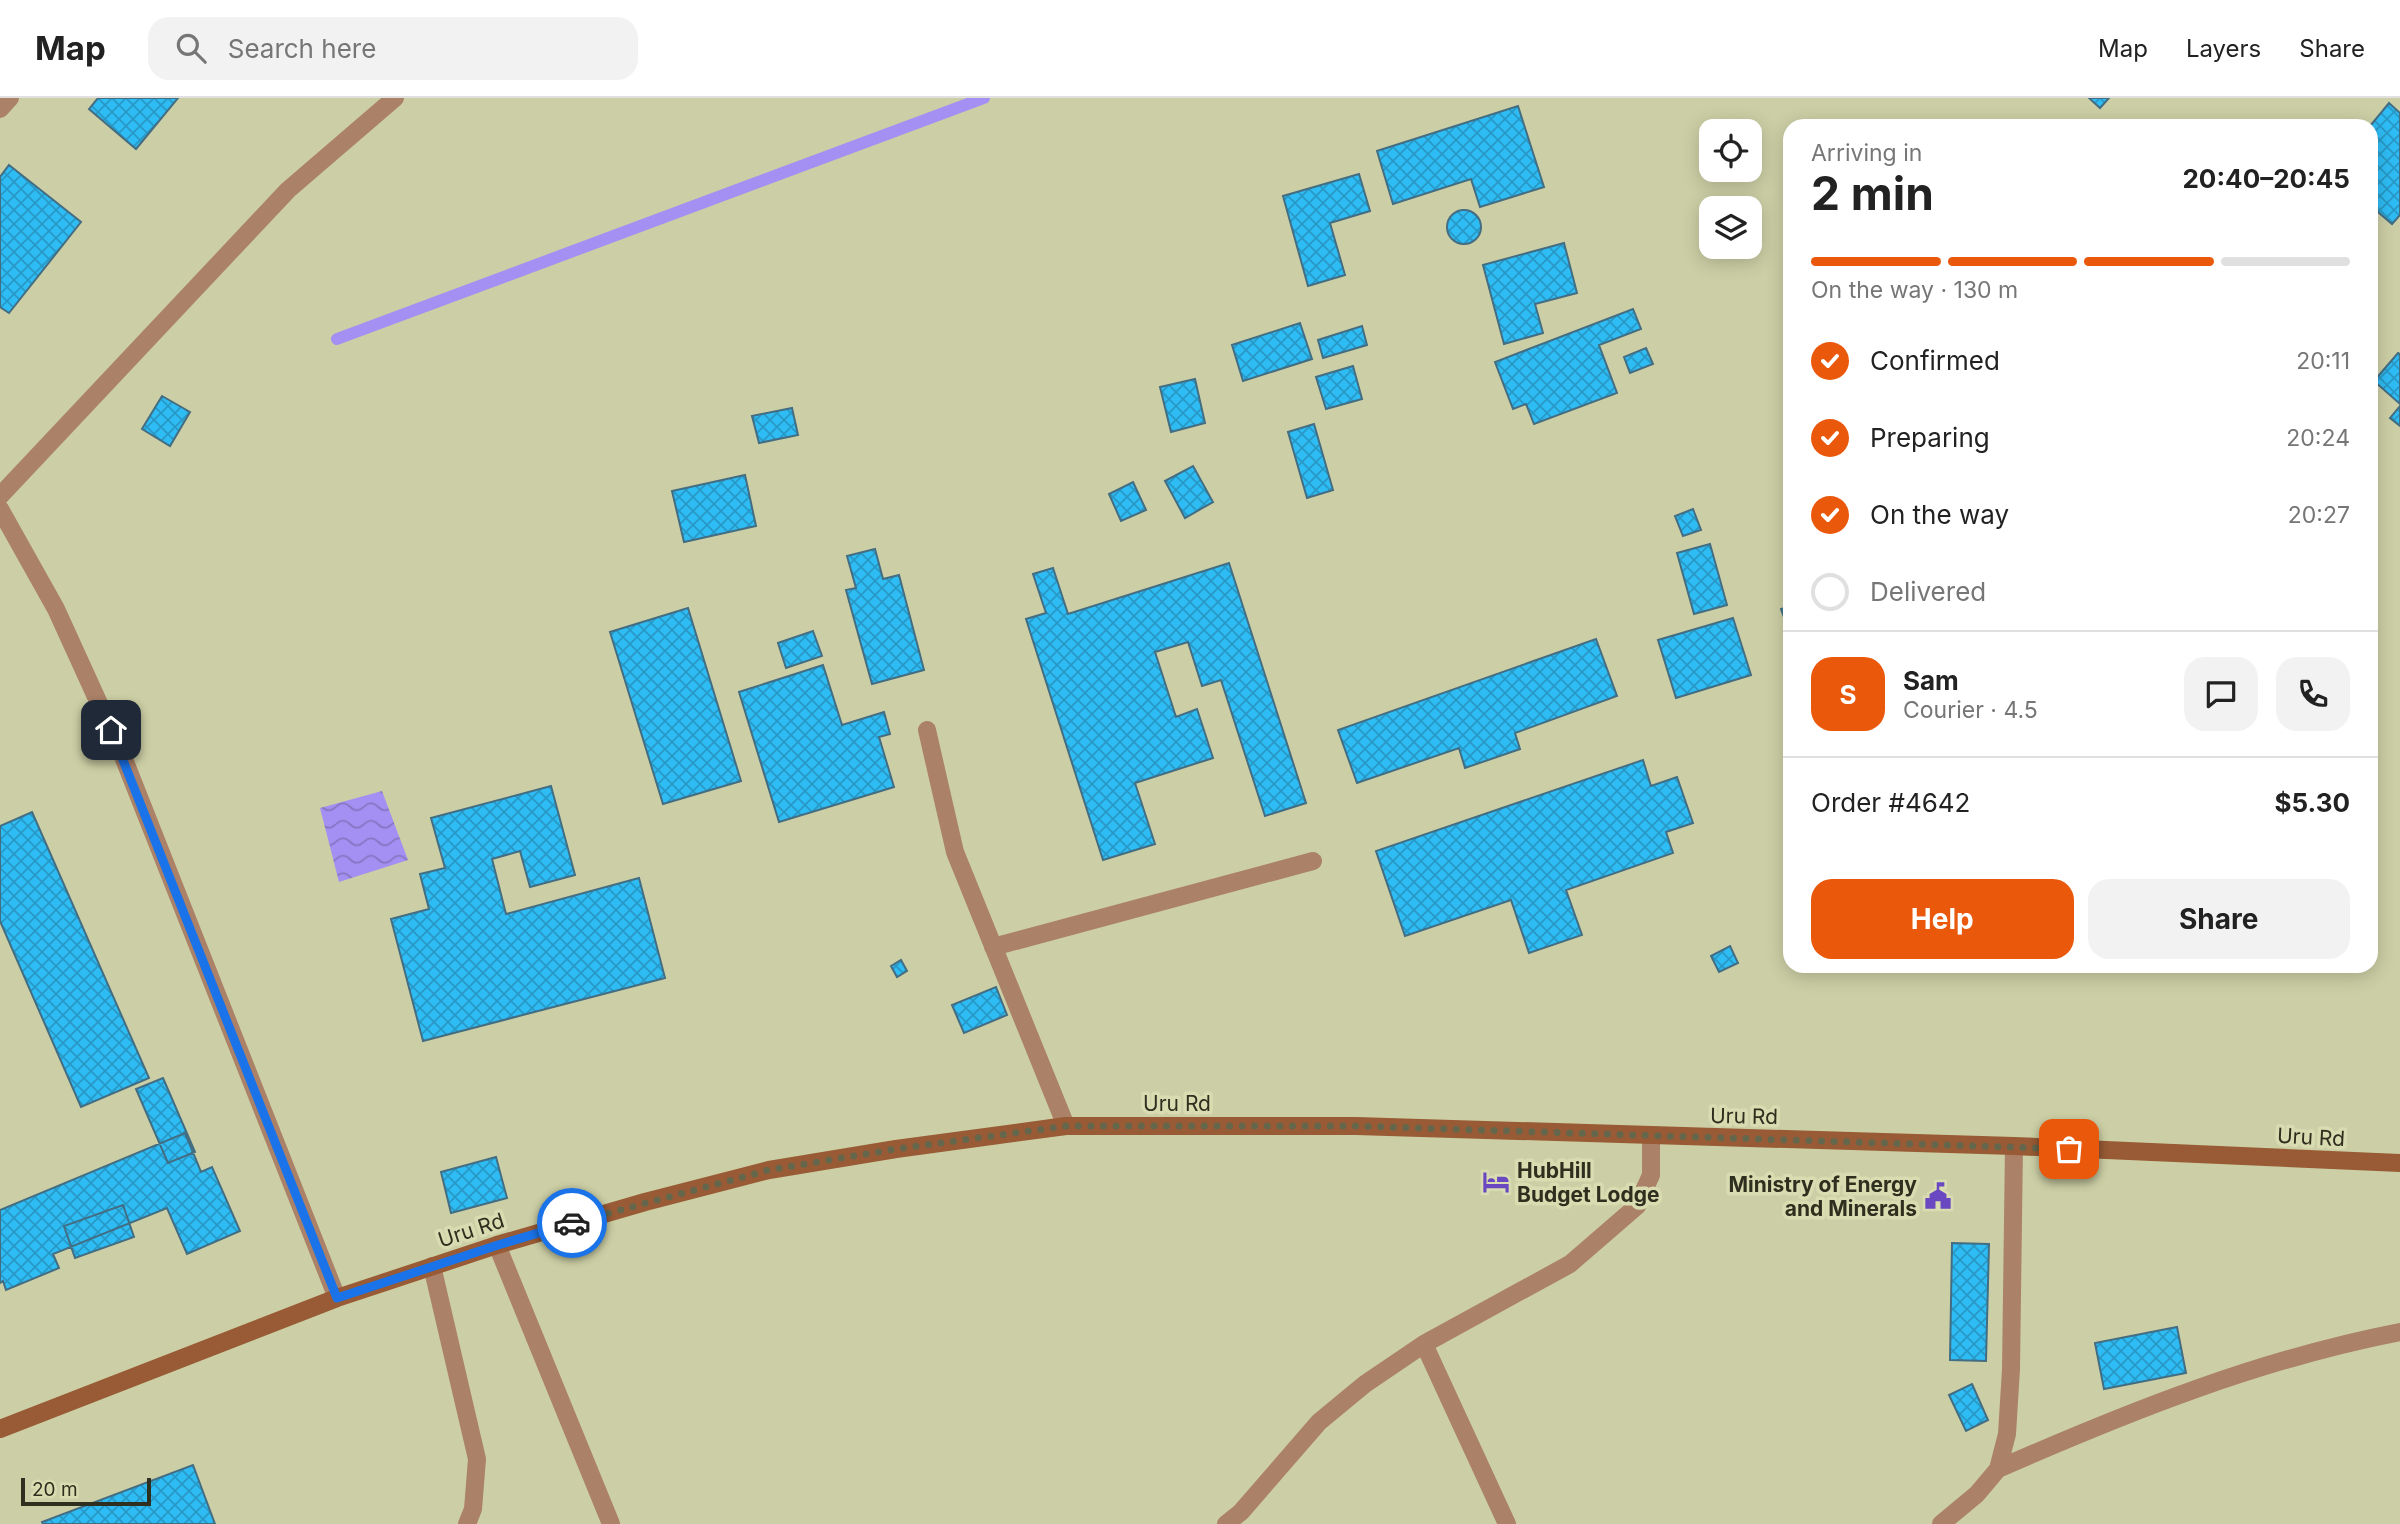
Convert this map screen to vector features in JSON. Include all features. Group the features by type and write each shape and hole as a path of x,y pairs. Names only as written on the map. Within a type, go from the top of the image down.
{"street":[{"path":"0,109 10,98"},
{"path":"0,496 288,191 395,98"},
{"path":"0,509 56,609 122,754 337,1298"},
{"path":"927,730 955,852 1066,1126"},
{"path":"993,947 1313,861"},
{"name":"Uru Rd","path":"0,1429 337,1298 498,1245 645,1202 769,1170 896,1149 1066,1126 1356,1126 2014,1146 2400,1163"},
{"path":"1226,1524 1241,1512 1319,1422 1365,1384 1424,1344 1570,1264 1637,1206 1651,1175 1651,1137"},
{"path":"1941,1524 1977,1494 1998,1469 2007,1434 2011,1369 2014,1146"},
{"path":"498,1245 611,1524"},
{"path":"432,1266 477,1459 473,1509 467,1524"},
{"path":"1998,1469 2131,1413 2217,1381 2318,1350 2400,1332"},
{"path":"1424,1344 1507,1524"}],"water":[{"path":"382,791 408,860 339,882 320,808"}],"building":[{"path":"98,98 178,98 136,149 89,109"},
{"path":"2089,98 2109,98 2100,108"},
{"path":"2389,103 2400,113 2400,215 2392,224 2378,212 2378,119 2376,119"},
{"path":"1518,106 1544,187 1480,207 1471,179 1393,204 1377,151"},
{"path":"9,165 81,222 9,313 0,307 0,177"},
{"path":"1359,174 1370,211 1330,223 1345,275 1308,286 1283,196"},
{"path":"1464,210 1476,215 1481,227 1476,239 1464,244 1452,239 1447,227 1452,215"},
{"path":"1564,243 1577,293 1535,304 1543,333 1504,344 1483,265"},
{"path":"1633,309 1641,329 1599,345 1617,393 1534,424 1526,404 1513,409 1495,362"},
{"path":"1300,323 1312,359 1243,381 1232,345"},
{"path":"1362,326 1367,345 1323,358 1318,340"},
{"path":"1646,348 1653,364 1630,373 1624,357"},
{"path":"2398,353 2400,354 2400,404 2378,385 2378,376"},
{"path":"1353,366 1362,399 1326,409 1316,377"},
{"path":"1195,379 1205,423 1171,432 1160,387"},
{"path":"162,396 190,412 170,446 142,429"},
{"path":"2400,406 2400,426 2390,418"},
{"path":"792,408 798,435 759,443 752,416"},
{"path":"1314,424 1333,490 1307,498 1288,432"},
{"path":"1193,466 1213,502 1185,518 1165,481"},
{"path":"745,475 756,526 684,542 672,491"},
{"path":"1133,482 1146,510 1121,521 1109,494"},
{"path":"1693,509 1701,530 1683,536 1675,516"},
{"path":"1710,544 1727,605 1694,614 1677,553"},
{"path":"875,549 883,579 899,575 924,670 872,684 846,590 856,588 847,556"},
{"path":"1229,563 1306,803 1265,816 1221,680 1202,686 1188,642 1155,652 1176,717 1197,709 1213,758 1135,783 1155,844 1103,860 1026,619 1046,613 1033,574 1053,568 1068,614"},
{"path":"688,608 741,781 663,804 610,632"},
{"path":"1733,618 1751,675 1676,698 1658,640"},
{"path":"813,631 822,656 786,668 778,643"},
{"path":"1596,639 1617,696 1515,733 1520,749 1465,768 1459,748 1357,783 1338,730"},
{"path":"823,665 842,725 884,712 890,734 879,737 894,787 779,822 739,692"},
{"path":"1643,760 1651,786 1677,777 1693,823 1666,832 1673,853 1566,890 1582,935 1529,953 1511,900 1405,936 1376,851"},
{"path":"551,786 575,875 530,887 520,851 492,859 506,914 639,878 665,978 423,1041 391,919 429,909 420,874 445,868 431,818"},
{"path":"32,812 149,1078 81,1107 0,921 0,826"},
{"path":"1730,946 1738,963 1719,972 1711,956"},
{"path":"901,960 907,971 897,977 891,966"},
{"path":"996,987 1007,1015 964,1033 952,1005"},
{"path":"163,1078 195,1152 168,1163 136,1089"},
{"path":"185,1133 201,1172 212,1167 240,1231 187,1254 167,1208 53,1254 59,1268 6,1290 3,1281 0,1283 0,1210"},
{"path":"496,1157 507,1198 451,1213 441,1172"},
{"path":"123,1205 134,1237 75,1258 64,1226"},
{"path":"1952,1243 1989,1244 1986,1361 1950,1360"},
{"path":"2177,1327 2186,1373 2104,1389 2095,1343"},
{"path":"1972,1384 1988,1420 1966,1431 1949,1395"},
{"path":"193,1465 215,1524 42,1522"}],"waterway":[{"path":"337,339 984,98"}],"way so far":[{"path":"572,1223 769,1170 896,1149 1066,1126 1356,1126 2069,1149"}],"place":[{"name":"HubHill Budget Lodge","path":"1496,1182"},
{"name":"Ministry of Energy and Minerals","path":"1938,1196"}],"route":[{"path":"111,730 337,1298 572,1223"}]}
